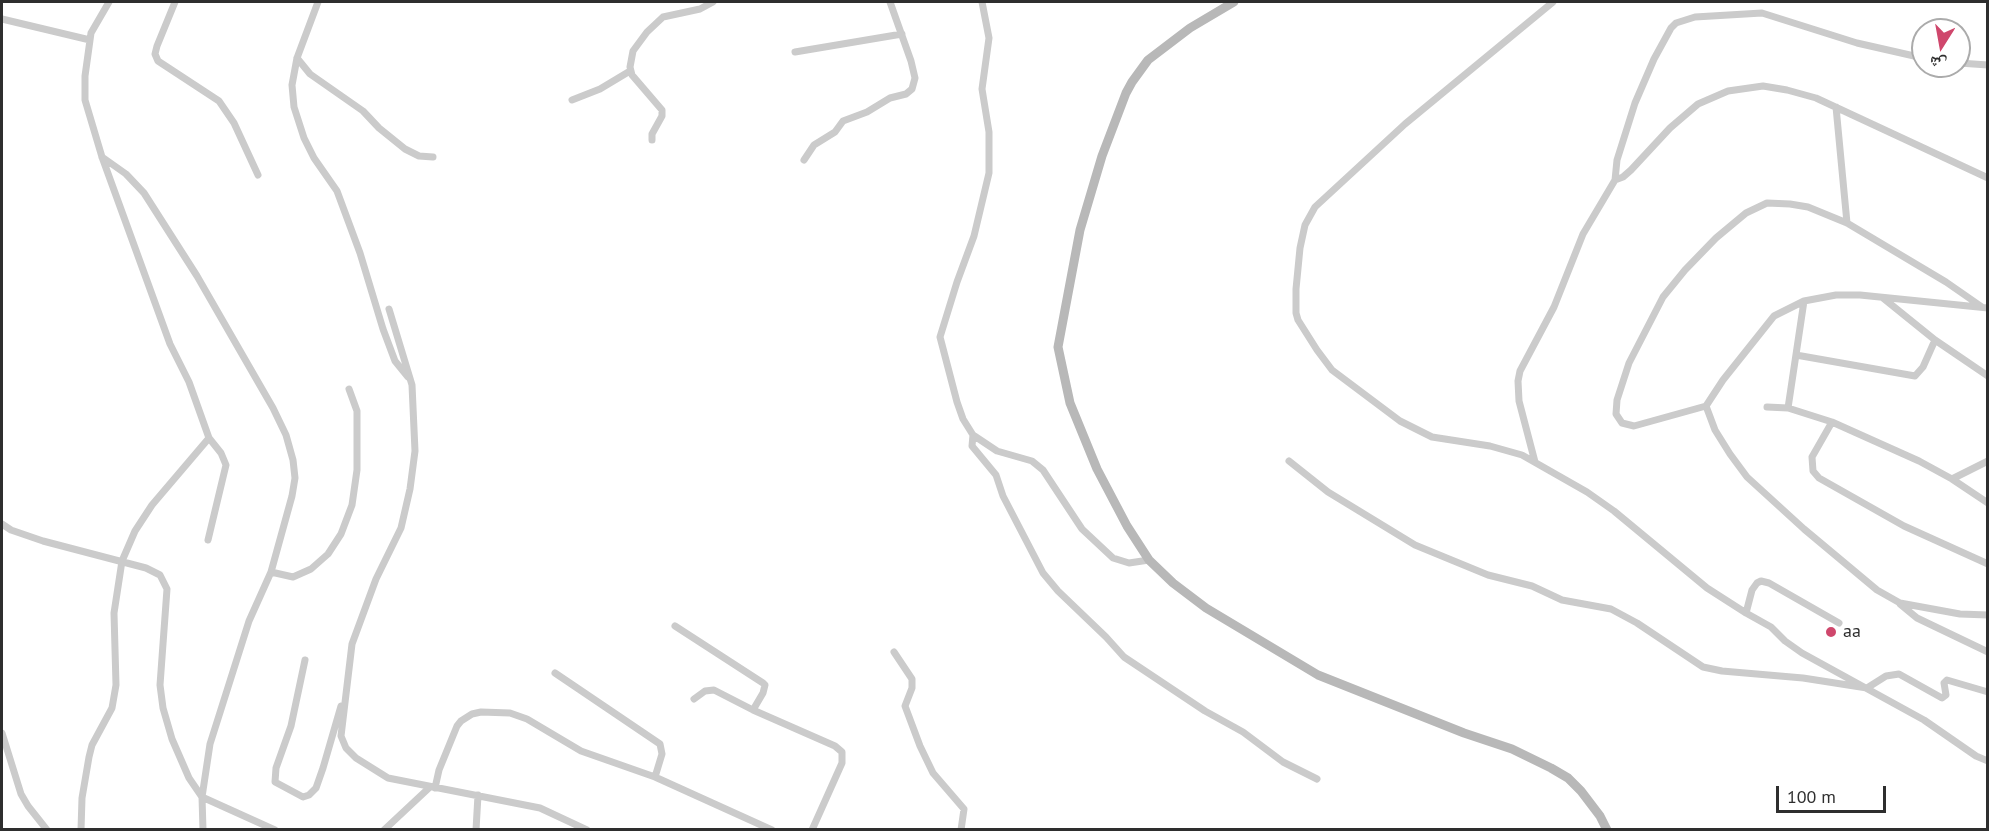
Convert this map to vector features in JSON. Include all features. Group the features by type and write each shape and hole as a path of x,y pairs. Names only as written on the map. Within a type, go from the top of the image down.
{"main road":[{"path":"1234,2 1190,28 1157,52 1132,82 1101,156 1080,230 1058,347 1070,403 1097,469 1127,526 1149,560 1173,583 1206,608 1318,675 1464,733 1512,749 1551,768 1568,778 1581,791 1600,816 1607,830"}],"street":[{"path":"109,2 91,33 85,76 85,100 102,157 170,344 189,382 208,438 221,453 226,465 208,540"},
{"path":"175,2 157,46 155,54 158,61 219,101 234,123 258,175"},
{"path":"318,2 297,58 292,85 294,107 304,138 337,191 395,361 410,379"},
{"path":"652,140 652,134 662,116 662,110 634,79 630,71 633,51 656,22 669,15 700,9 713,2"},
{"path":"804,160 814,145 835,132 843,122 867,112 890,98 906,94 912,89 915,78 913,69 890,2"},
{"path":"982,2 989,31 982,89 989,132 989,173 974,236 940,337 960,413 973,435 997,450 1025,457 1039,466 1082,529 1113,558 1129,563 1149,560"},
{"path":"1553,2 1405,124 1315,207 1302,234 1296,290 1297,317 1332,370 1390,414 1423,434 1490,446 1522,455 1587,492 1614,511 1707,588 1746,614 1771,627 1802,653 1924,720 1976,756 1988,761"},
{"path":"1535,462 1519,401 1520,371 1554,307 1583,234 1615,180 1617,160 1642,85 1671,28 1684,20 1706,15 1733,16 1762,13 1857,43 1911,55"},
{"path":"2,19 90,40"},
{"path":"795,52 902,33"},
{"path":"297,58 310,74 363,111 379,128 405,149 419,156 433,157"},
{"path":"1971,64 1988,65"},
{"path":"572,100 600,89 630,71"},
{"path":"1615,180 1631,170 1670,129 1698,104 1728,91 1773,87 1816,98 1988,178"},
{"path":"1836,107 1847,223"},
{"path":"102,157 115,164 144,193 197,276 273,408 286,435 293,460 295,478 292,495 271,572 249,621 210,744 202,797 203,830"},
{"path":"1767,203 1808,207 1847,223 1985,307 1836,295 1804,302 1774,316 1755,338 1706,406 1634,426 1622,423 1616,414 1617,400 1632,357 1658,306 1675,282 1730,225 1746,213 1767,203"},
{"path":"1883,298 1935,340 1988,376"},
{"path":"1788,408 1804,302"},
{"path":"389,309 412,385 415,451 410,489 401,528 376,579 352,644 341,736 346,748 367,766 388,778 540,808 587,830"},
{"path":"1796,355 1915,376 1923,367 1935,340"},
{"path":"271,572 293,577 311,568 328,554 341,534 352,505 357,470 357,411 349,389"},
{"path":"1706,406 1715,430 1747,477 1843,562 1877,590 1896,601 1917,618 1988,652"},
{"path":"1767,407 1788,408 1832,422 1898,451 1952,479 1988,502"},
{"path":"1832,422 1812,457 1813,471 1817,476 1904,526 1988,564"},
{"path":"973,435 972,446 996,475 1002,496 1043,573 1058,591 1124,657 1205,711 1243,732 1278,759 1317,779"},
{"path":"81,830 82,798 89,757 111,708 116,685 114,613 122,561 135,531 152,505 208,438"},
{"path":"1288,461 1336,498 1415,545 1488,575 1532,586 1562,600 1611,609 1637,623 1702,667 1722,671 1803,678 1867,688 1894,673 1903,675 1943,698 1946,695 1944,683 1947,680 1988,692"},
{"path":"1952,479 1988,461"},
{"path":"2,524 11,530 43,541 122,561 160,575 167,589 160,686 172,740 189,778 202,797 275,830"},
{"path":"1746,614 1754,586 1759,581 1764,581 1839,623"},
{"path":"1896,601 1960,614 1988,615"},
{"path":"675,626 763,683 765,690 753,710"},
{"path":"894,652 912,679 912,688 905,706 920,746 933,773 964,809 961,830"},
{"path":"305,660 291,726 276,768 275,782 303,796 309,795 316,788 345,695"},
{"path":"555,673 660,744 662,754 655,777"},
{"path":"694,699 705,691 714,690 835,746 842,752 842,763 812,830"},
{"path":"384,830 432,787 457,726 466,716 481,712 517,715 537,724 581,751 655,777 772,830"},
{"path":"2,733 21,794 47,830"},
{"path":"476,830 478,795"}],"place":[{"name":"aa","path":"1831,632"}]}
